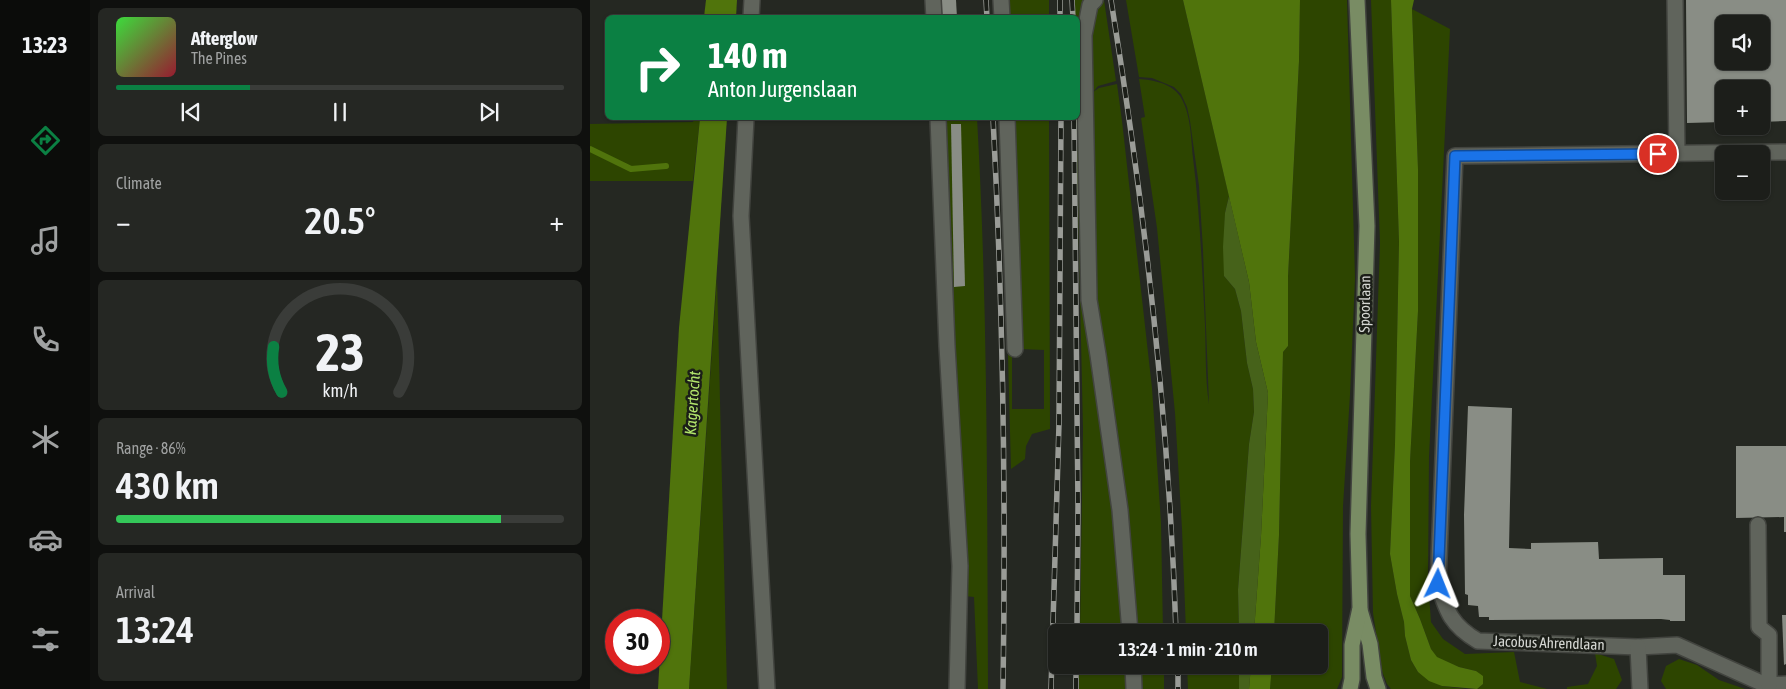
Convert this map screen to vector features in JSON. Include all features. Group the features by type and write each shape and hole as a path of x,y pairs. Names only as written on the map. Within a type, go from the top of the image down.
{"main road":[{"name":"Spoorlaan","path":"1350,689 1352,679 1352,645 1360,608 1358,524 1367,226 1358,0"},
{"name":"Spoorlaan","path":"1360,608 1370,644 1374,677 1378,689"}],"street":[{"path":"751,15 752,0"},
{"path":"933,0 934,15"},
{"path":"1002,0 1002,15"},
{"path":"1094,0 1090,5 1084,34 1089,292 1120,510 1129,624"},
{"path":"1675,0 1677,154 1786,152"},
{"path":"746,120 741,216 767,689"},
{"path":"938,120 947,346 960,566 957,689"},
{"path":"1007,120 1014,349"},
{"name":"Jacobus Ahrendlaan","path":"1677,154 1455,156 1438,584 1447,611 1462,632 1478,641 1638,647 1677,645 1725,668 1769,684 1786,684"},
{"path":"1758,525 1759,627 1769,635 1769,684"},
{"path":"1638,647 1640,689"},
{"path":"1133,674 1134,689"}],"shaded area":[{"path":"1005,0 1049,0 1049,15 1005,15"},
{"path":"1074,0 1087,0 1080,15 1074,15"},
{"path":"1099,0 1104,0 1116,81 1098,86 1093,92 1099,88 1117,84 1152,388 1161,523 1163,624 1133,624 1095,319 1086,40"},
{"path":"1126,0 1183,0 1229,196 1225,213 1224,276 1235,289 1241,311 1247,363 1253,389 1254,412 1249,444 1238,590 1239,624 1186,624 1175,413 1157,228 1141,118 1145,117 1139,79 1156,81 1172,88 1184,103 1188,118 1199,220 1209,404 1199,186 1190,121 1187,107 1181,94 1174,87 1152,78 1139,77"},
{"path":"1300,0 1347,0 1355,278 1343,506 1342,677 1337,689 1270,689 1271,674 1328,674 1328,624 1274,624 1279,535 1283,352 1288,346 1288,277 1299,61"},
{"path":"1371,0 1391,0 1399,242 1395,444 1390,554 1411,660 1418,672 1442,686 1466,689 1391,689 1382,671 1373,613 1371,506 1380,243"},
{"path":"1412,9 1450,29 1429,457 1428,581 1431,622 1443,639 1465,654 1514,652 1520,682 1547,689 1477,689 1483,684 1476,671 1459,667 1437,658 1431,649 1410,596 1410,462 1418,311 1418,169"},
{"path":"1080,94 1083,207 1125,624 1080,624 1083,429 1076,120 1080,120"},
{"path":"694,120 700,120 693,181 590,181 590,124 693,122"},
{"path":"945,120 977,120 985,332 988,689 978,689 974,597 965,596"},
{"path":"1010,120 1049,120 1050,429 1032,434 1026,446 1025,459 1011,469 1004,201 1012,349 1012,409 1044,409 1044,350 1020,349"},
{"path":"1229,196 1249,282 1256,342 1268,393 1255,624 1239,624 1238,590 1249,444 1254,412 1253,389 1247,363 1241,311 1235,289 1224,276 1225,213"},
{"path":"717,277 727,689 689,689"},
{"path":"1595,653 1614,659 1622,680 1616,689 1567,689 1567,687 1588,684 1597,666"},
{"path":"1679,659 1697,665 1719,680 1745,689 1666,689 1661,681 1666,666"},
{"path":"1079,674 1129,674 1130,689 1079,689"},
{"path":"1137,674 1164,674 1164,689 1138,689"},
{"path":"1187,674 1239,674 1239,689 1188,689"},
{"path":"1239,674 1250,674 1249,689 1239,689"}],"water":[{"path":"706,0 737,0 736,15 704,15"},
{"path":"1183,0 1300,0 1299,61 1288,277 1288,346 1283,352 1279,535 1274,624 1255,624 1268,393 1256,342 1249,282"},
{"path":"1391,0 1414,0 1412,9 1418,169 1418,311 1410,462 1410,596 1431,649 1437,657 1459,667 1476,671 1483,676 1483,684 1477,689 1442,686 1429,681 1418,672 1411,660 1405,636 1404,622 1390,554 1395,444 1399,242"},
{"name":"Kagertocht","path":"700,120 727,120 689,689 658,689 659,674 670,674 670,609 663,609 679,328"},
{"path":"1250,674 1271,674 1270,689 1249,689"}],"building":[{"path":"936,0 956,0 957,15 937,15"},
{"path":"1686,0 1786,0 1786,121 1770,122 1770,80 1715,80 1715,122 1687,123"},
{"path":"951,124 961,124 965,286 954,287"},
{"path":"1468,406 1512,408 1509,548 1531,549 1531,543 1598,542 1599,559 1663,558 1663,575 1685,575 1685,621 1661,619 1489,620 1489,617 1479,617 1478,606 1468,605 1468,595 1465,594 1464,515"},
{"path":"1736,446 1786,446 1786,532 1784,532 1784,517 1736,518"},
{"path":"1782,615 1786,615 1786,664 1784,665"}],"waterway":[{"path":"590,149 631,169 666,166"}],"railway":[{"path":"986,0 987,15"},
{"path":"1060,0 1060,15"},
{"path":"1072,0 1073,15"},
{"path":"1111,0 1135,158 1154,315 1168,473 1176,624"},
{"path":"993,120 1003,403 1003,689"},
{"path":"1051,689 1059,424 1061,120"},
{"path":"1074,120 1078,506 1077,624"},
{"path":"1076,674 1076,689"},
{"path":"1178,674 1178,689"}],"route":[{"path":"1438,584 1455,156 1658,154"}]}
